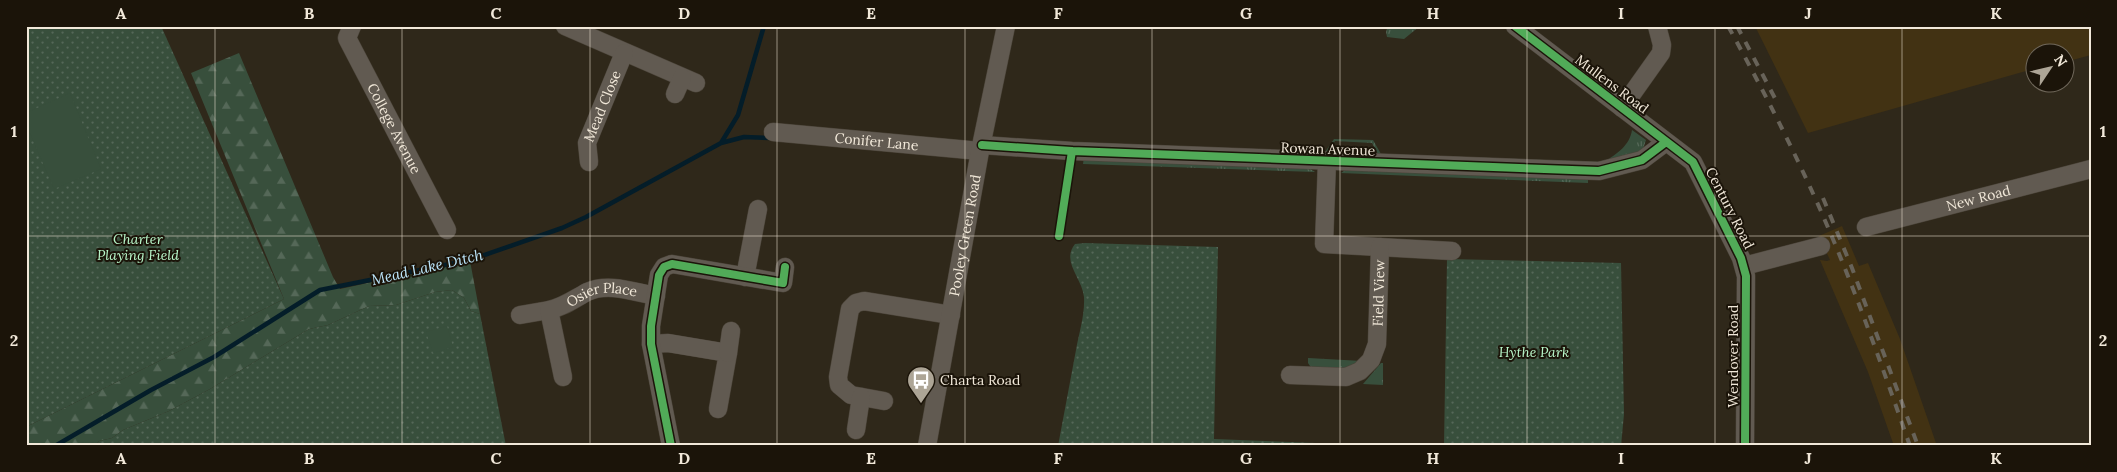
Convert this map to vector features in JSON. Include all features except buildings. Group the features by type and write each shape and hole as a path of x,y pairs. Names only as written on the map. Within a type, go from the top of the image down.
{"street":[{"name":"College Avenue","path":"352,26 347,38 447,230"},
{"name":"Mead Close","path":"565,26 624,53 684,85"},
{"name":"Pooley Green Road","path":"927,446 981,148 1006,26"},
{"name":"Mullens Road","path":"1515,26 1693,162"},
{"path":"1622,108 1661,53 1662,46 1657,26"},
{"name":"Mead Close","path":"588,162 587,143 624,53"},
{"name":"Conifer Lane","path":"773,132 981,148"},
{"name":"Rowan Avenue","path":"981,148 1599,171 1642,160 1666,142"},
{"name":"Field View","path":"1290,375 1346,377 1360,371 1371,360 1376,344 1380,247 1324,244 1327,161"},
{"name":"Century Road","path":"1693,162 1744,266"},
{"name":"New Road","path":"1866,227 2091,169"},
{"path":"745,277 758,209"},
{"path":"1744,266 1821,246"},
{"path":"1380,247 1452,251"},
{"path":"671,446 651,344 651,326 659,274 664,268 672,264 783,283 786,266"},
{"name":"Wendover Road","path":"1744,266 1746,276 1746,446"},
{"name":"Osier Place","path":"520,316 569,304 589,291 605,287 656,296"},
{"path":"884,401 851,395 844,392 839,386 838,377 850,309 856,302 864,301 952,315"},
{"name":"Osier Place","path":"549,310 563,377"},
{"path":"718,409 732,331"},
{"path":"651,344 668,343 728,353"},
{"path":"856,430 862,397"}],"shaded area":[{"path":"1755,26 2091,26 2091,55 2074,60 2074,42 2024,42 2024,72 1808,133"},
{"path":"1842,226 1859,266 1868,263 1900,339 1937,446 1894,446 1868,372 1820,260 1830,260 1819,236"}],"green space":[{"name":"Charter Playing Field","path":"26,26 122,26 125,29 161,26 284,299 26,427"},
{"path":"1170,26 1275,26 1171,28"},
{"path":"1388,26 1420,26 1404,39 1387,37"},
{"path":"239,53 333,277 340,289 470,261 480,314 471,311 464,298 452,290 435,292 396,305 369,306 328,325 309,329 210,389 169,411 123,430 112,438 99,441 95,446 26,446 26,427 284,299 191,73"},
{"path":"70,93 101,169 54,189 26,124 26,113"},
{"path":"1632,130 1646,140 1642,152 1607,164 1379,156 1372,143 1335,141 1327,155 1042,141 1325,152 1334,139 1373,140 1381,154 1604,162 1626,145"},
{"path":"1084,157 1309,168 1315,172 1083,164"},
{"path":"1345,170 1588,175 1588,183 1341,173"},
{"path":"1075,244 1218,247 1214,439 1394,446 1058,446 1084,310 1084,297 1070,257"},
{"name":"Hythe Park","path":"1447,259 1621,263 1624,414 1621,446 1444,446"},
{"path":"452,290 464,298 471,311 480,314 506,446 95,446 99,441 112,438 123,430 169,411 210,389 309,329 328,325 369,306 396,305 435,292"},
{"path":"447,326 453,347 433,353 426,332"},
{"path":"1308,358 1362,361 1352,369 1312,369 1308,363"},
{"path":"1383,363 1383,385 1363,384"}],"waterway":[{"name":"Mead Lake Ditch","path":"55,446 151,390 214,357 320,290 470,260 562,228 586,217 721,143 738,115 764,26"},
{"path":"721,143 744,137 771,138"}],"railway":[{"path":"1728,26 1776,116 1820,209 1856,297 1910,446"},
{"path":"1737,26 1778,104"},
{"path":"1823,198 1852,268 1918,446"}],"cycle path":[{"path":"1515,26 1693,162 1741,258 1746,276 1745,446"},
{"path":"982,145 1072,151 1599,171 1642,160 1666,142"},
{"path":"1059,236 1072,151"},
{"path":"671,446 651,344 651,326 659,275 664,267 672,264 783,283 785,267"}],"place":[{"name":"Charta Road","path":"921,404"}]}
